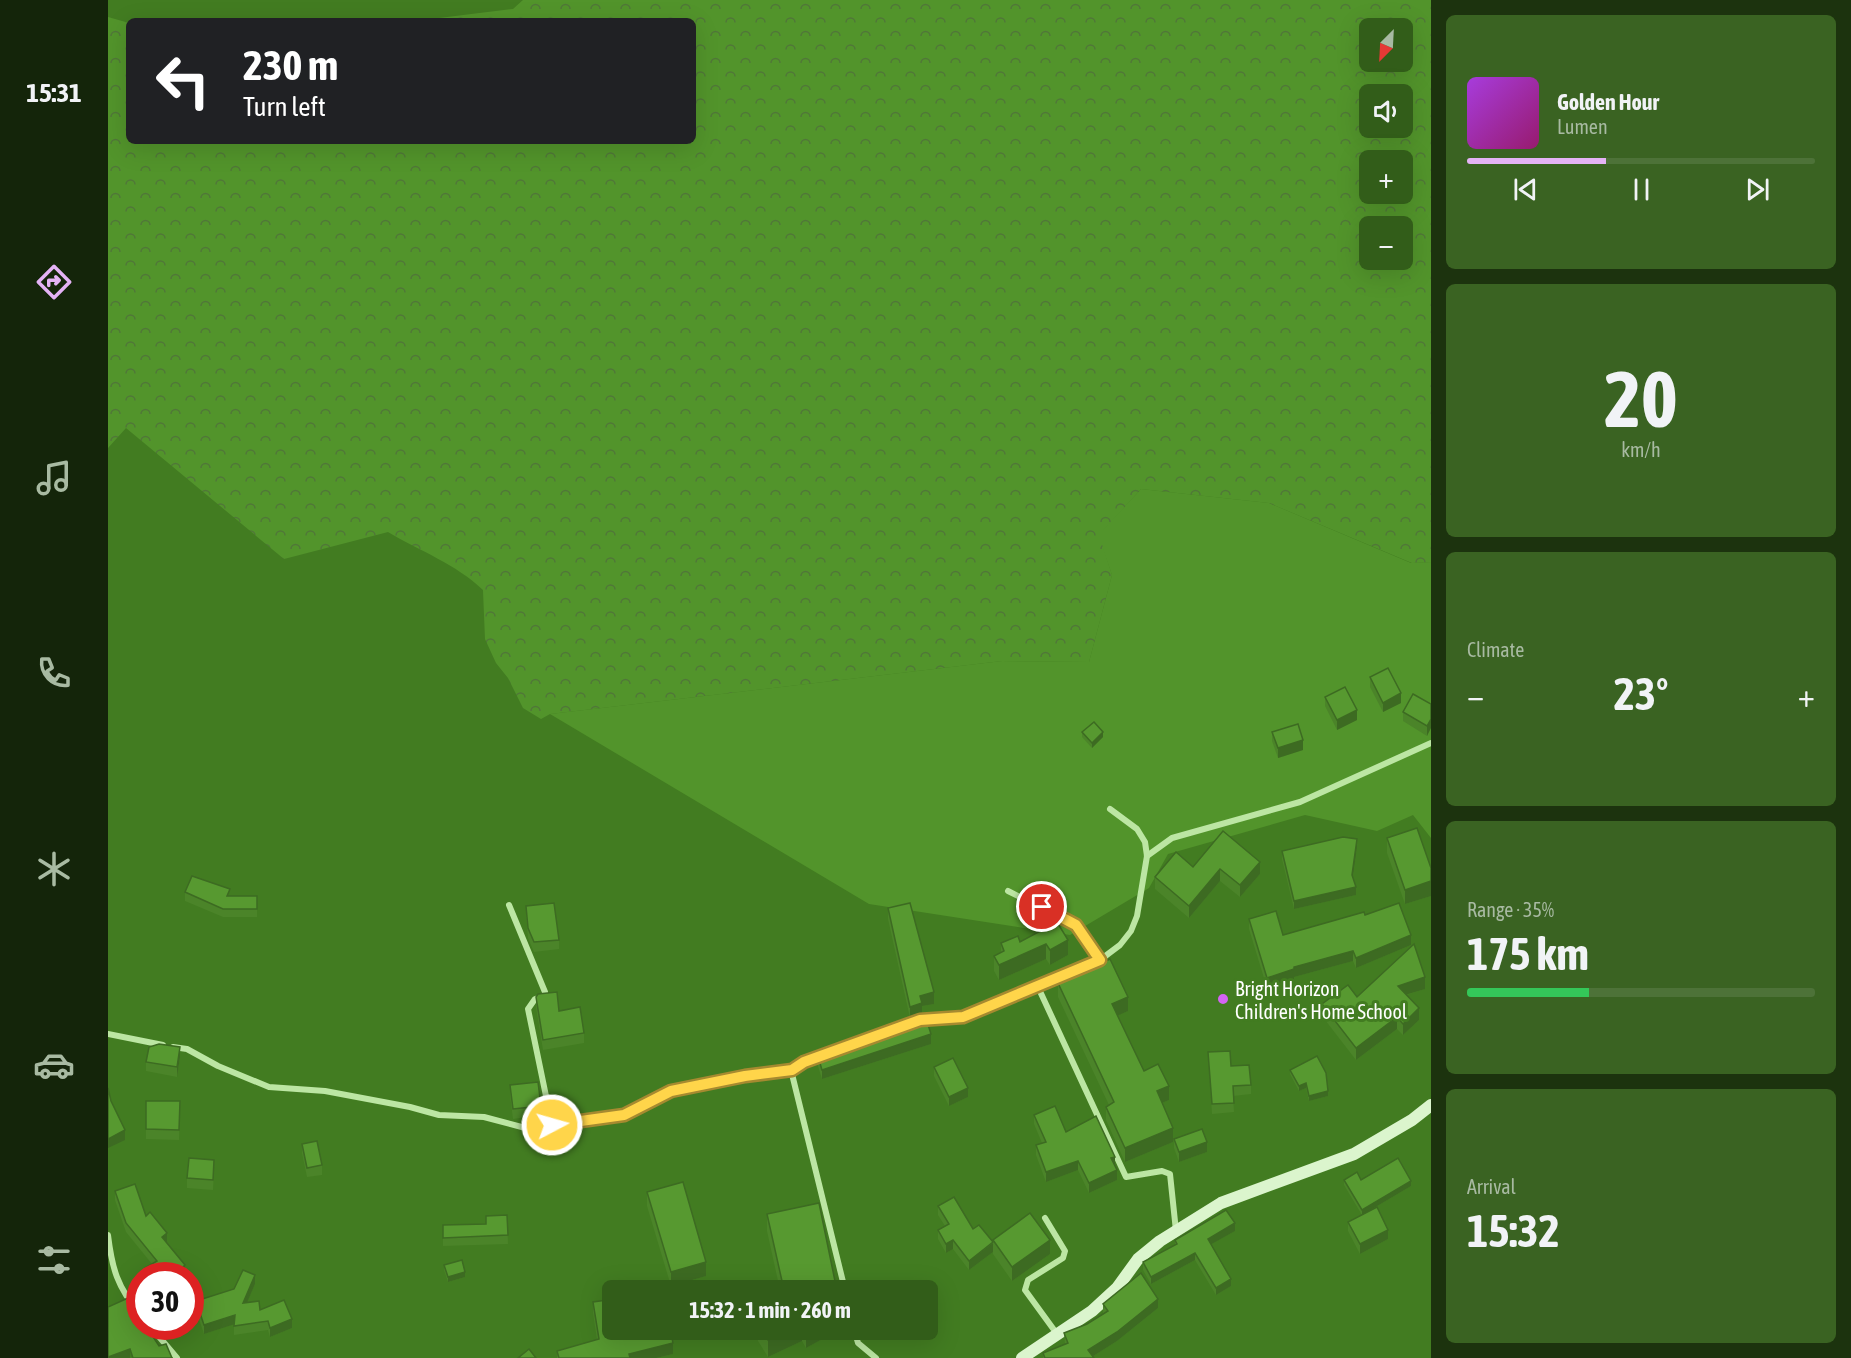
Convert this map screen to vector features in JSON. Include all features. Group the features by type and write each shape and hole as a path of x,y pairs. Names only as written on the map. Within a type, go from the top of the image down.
{"street":[{"path":"1147,856 1172,838 1300,802 1431,743"},
{"path":"910,1024 920,1020 956,1019 1100,960 1120,945 1131,931 1137,916 1147,856 1145,842 1137,829 1110,809"},
{"path":"1008,891 1076,925 1100,960"},
{"path":"509,905 545,992 545,996 535,999 528,1009 552,1125"},
{"path":"1038,987 1126,1177 1162,1171 1170,1174 1177,1231"},
{"path":"108,1034 187,1049 218,1066 269,1087 325,1091 410,1107 439,1115 484,1117 533,1130 552,1125 624,1115 671,1091 745,1076 792,1070 804,1062 831,1052"},
{"path":"792,1070 843,1280"},
{"path":"1022,1358 1092,1311 1117,1288 1138,1259 1160,1241 1221,1203 1354,1154 1412,1120 1431,1105"},
{"path":"1045,1218 1065,1251 1063,1258 1028,1280 1025,1290 1058,1335"},
{"path":"108,1234 112,1270 126,1296"},
{"path":"118,1306 126,1301"},
{"path":"162,1340 177,1358"},
{"path":"857,1340 876,1358"}],"green space":[{"path":"523,0 1431,0 1431,562 1412,563 1269,503 1141,489 1099,535 1112,575 1089,662 1002,661 550,714 541,719 523,708 508,678 496,663 485,639 483,590 450,565 388,532 284,559 126,428 108,448 108,17 126,22 126,144 696,144 696,18 440,18 513,9"},
{"path":"1141,489 1269,503 1411,563 1431,562 1431,838 1413,815 1377,831 1305,815 1168,854 1149,888 1070,935 869,904 550,714 1002,661 1089,662 1112,575 1098,535"}],"building":[{"path":"1388,668 1401,693 1383,703 1370,677"},
{"path":"1345,687 1357,710 1337,720 1325,697"},
{"path":"1413,694 1431,704 1431,719 1427,726 1403,712"},
{"path":"1094,722 1103,732 1092,743 1082,732"},
{"path":"1298,724 1303,740 1278,748 1272,732"},
{"path":"1417,828 1431,868 1431,881 1405,890 1387,838"},
{"path":"1223,831 1260,862 1240,885 1220,869 1189,906 1155,877 1176,852 1193,867"},
{"path":"1343,837 1357,839 1352,875 1356,887 1294,901 1282,851"},
{"path":"192,876 230,889 227,896 257,896 257,909 223,909 185,892"},
{"path":"554,903 559,940 534,942 528,928 526,906"},
{"path":"910,903 934,992 920,996 922,1003 910,1007 888,908"},
{"path":"1399,903 1411,935 1356,958 1353,951 1294,967 1294,969 1267,978 1249,919 1276,911 1283,935 1364,912 1365,915"},
{"path":"1057,922 1068,940 1050,950 1046,944 999,965 994,956 1004,951 1001,943 1018,936 1020,942"},
{"path":"1414,944 1425,977 1398,986 1419,1008 1403,1024 1397,1017 1356,1048 1322,1004 1348,985 1357,997"},
{"path":"1110,959 1128,997 1112,1004 1144,1071 1158,1064 1169,1086 1157,1091 1173,1128 1125,1148 1106,1107 1114,1102 1058,983"},
{"path":"557,992 559,1011 580,1007 584,1033 543,1040 536,997 538,994"},
{"path":"925,1015 931,1034 822,1070 817,1053"},
{"path":"159,1044 180,1047 177,1067 146,1062 149,1047"},
{"path":"1230,1051 1231,1066 1249,1065 1251,1085 1233,1086 1234,1103 1212,1104 1208,1052"},
{"path":"1317,1056 1326,1073 1328,1091 1309,1096 1306,1083 1299,1086 1290,1070"},
{"path":"953,1058 968,1088 949,1097 934,1067"},
{"path":"538,1082 541,1106 513,1109 510,1085"},
{"path":"108,1088 111,1101 125,1130 108,1139"},
{"path":"146,1101 180,1101 179,1130 146,1129"},
{"path":"1055,1106 1066,1132 1096,1116 1115,1157 1111,1158 1117,1170 1089,1183 1078,1161 1046,1172 1036,1145 1046,1142 1034,1115"},
{"path":"1202,1129 1207,1142 1179,1152 1174,1139"},
{"path":"317,1141 322,1165 307,1168 302,1144"},
{"path":"189,1158 214,1160 213,1180 187,1178"},
{"path":"1398,1158 1411,1181 1362,1210 1344,1180 1357,1172 1361,1180"},
{"path":"683,1182 706,1262 671,1272 647,1192"},
{"path":"135,1184 146,1216 150,1212 167,1233 162,1237 183,1262 155,1262 157,1261 126,1223 115,1191"},
{"path":"954,1197 973,1229 979,1225 993,1242 969,1261 953,1240 946,1244 938,1230 949,1224 938,1206"},
{"path":"819,1203 835,1280 782,1280 767,1214"},
{"path":"1377,1207 1388,1230 1360,1244 1348,1222"},
{"path":"1226,1210 1235,1223 1208,1239 1231,1279 1216,1288 1195,1253 1151,1277 1143,1262 1177,1244 1175,1240"},
{"path":"1030,1213 1050,1240 1012,1267 993,1240"},
{"path":"507,1215 508,1235 443,1238 443,1225 486,1224 486,1216"},
{"path":"462,1260 465,1272 448,1277 444,1265"},
{"path":"243,1270 255,1275 243,1303 259,1301 260,1310 284,1300 292,1319 270,1328 268,1321 234,1326 235,1315 204,1325 204,1298 234,1289"},
{"path":"1141,1273 1158,1299 1117,1332 1088,1350 1094,1358 1045,1358 1043,1353 1068,1343 1064,1333 1087,1324 1108,1311 1103,1304"},
{"path":"126,1299 126,1340 155,1340 159,1346 166,1344 172,1358 133,1358 130,1349 108,1357 108,1307"},
{"path":"602,1301 602,1340 672,1340 673,1343 629,1354 630,1358 559,1358 557,1351 599,1339 593,1302"},
{"path":"529,1349 536,1358 518,1358"}],"place":[{"name":"Bright Horizon Children's Home School","path":"1223,999"}],"route":[{"path":"552,1125 624,1115 671,1091 745,1076 792,1070 804,1062 920,1020 963,1017 1100,960 1076,925 1042,907"}]}
